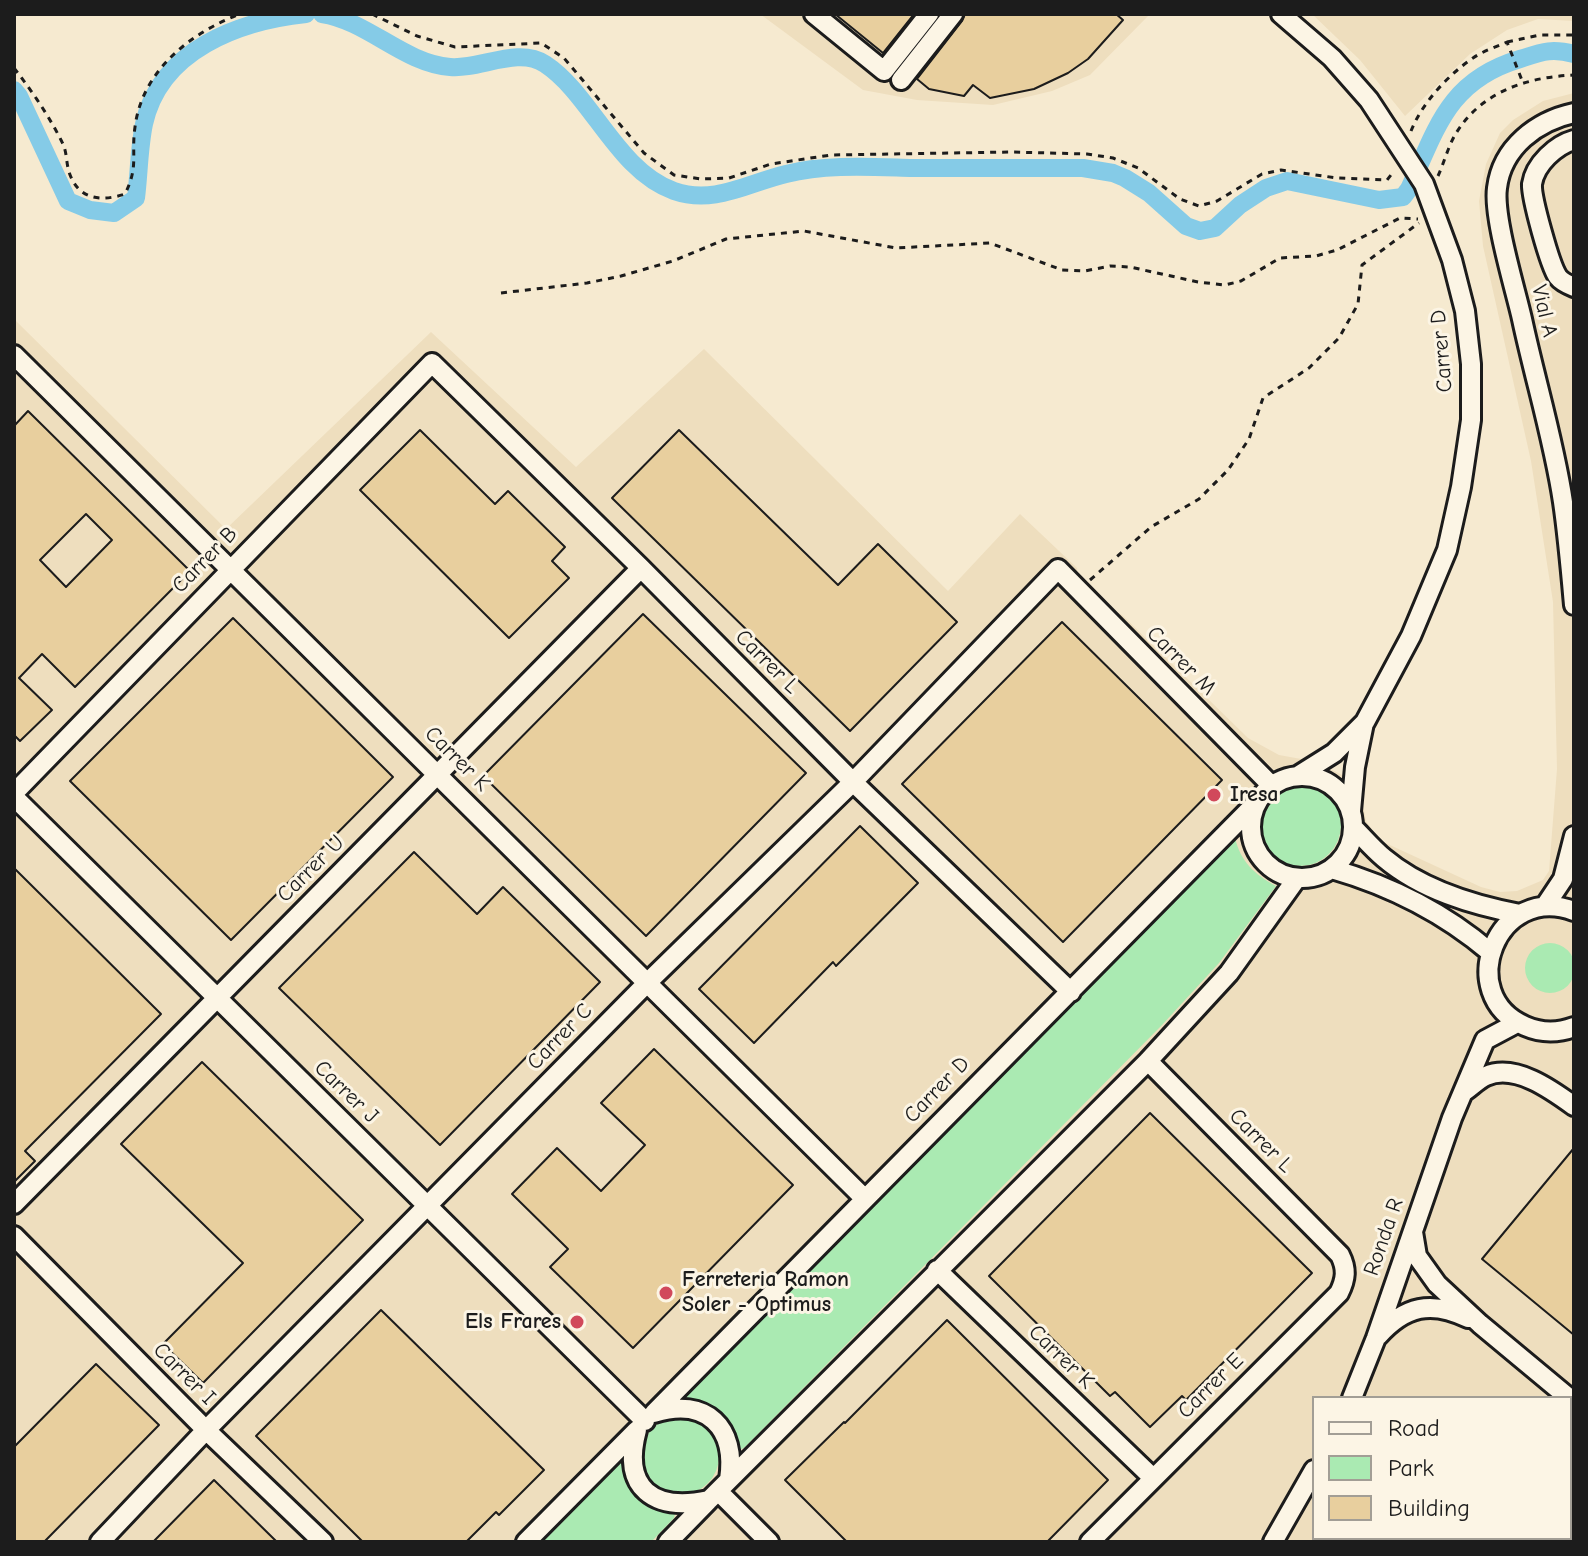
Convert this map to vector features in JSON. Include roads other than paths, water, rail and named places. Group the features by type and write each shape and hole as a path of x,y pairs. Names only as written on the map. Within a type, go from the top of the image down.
{"street":[{"path":"814,14 884,71 929,14"},
{"path":"901,80 953,14"},
{"name":"Carrer D","path":"1281,14 1332,58 1369,100 1426,189 1452,260 1465,311 1471,364 1471,420 1447,550 1411,636 1365,722 1355,767 1352,819"},
{"name":"Vial A","path":"1574,113 1554,118 1534,129 1520,142 1504,163 1497,187 1497,204 1563,501 1574,605"},
{"path":"1574,140 1559,146 1549,155 1539,167 1532,186 1533,201 1558,277 1574,287"},
{"name":"Carrer K","path":"14,355 865,1199"},
{"name":"Carrer B","path":"14,795 230,568 432,363"},
{"name":"Carrer L","path":"432,363 853,782 1071,992"},
{"name":"Carrer U","path":"14,1204 641,568"},
{"name":"Carrer C","path":"100,1542 206,1430 648,982 853,782 1058,569"},
{"name":"Carrer M","path":"1058,569 1271,785"},
{"name":"Carrer D","path":"1299,775 1334,753 1365,722"},
{"path":"1352,819 1347,850 1332,869 1309,878 1280,874 1266,865 1256,851 1250,827 1256,803 1271,785 1299,775 1316,777 1331,784 1343,796 1352,819 1385,859 1431,888 1489,908 1520,914"},
{"name":"Carrer J","path":"14,795 645,1421"},
{"name":"Carrer D","path":"526,1542 1256,803"},
{"path":"1545,906 1563,879 1574,836"},
{"path":"1332,869 1375,881 1422,903 1490,952"},
{"path":"668,1542 1148,1061 1229,973 1297,878"},
{"path":"1573,1030 1544,1031 1517,1023 1502,1009 1492,992 1488,972 1490,952 1497,937 1520,914 1545,906 1574,911"},
{"name":"Ronda R","path":"1353,1396 1376,1338 1413,1225 1485,1040 1517,1023"},
{"name":"Carrer L","path":"1148,1061 1340,1255"},
{"path":"1463,1093 1488,1075 1518,1074 1555,1092 1574,1106"},
{"path":"1413,1225 1419,1260 1437,1284 1566,1396"},
{"name":"Carrer I","path":"14,1236 206,1430 323,1542"},
{"name":"Carrer E","path":"1090,1542 1339,1293 1346,1266 1340,1255"},
{"name":"Carrer K","path":"937,1270 1153,1478"},
{"path":"1376,1338 1390,1322 1422,1307 1453,1311 1480,1324"},
{"path":"686,1407 716,1421 725,1434 732,1463 719,1491 675,1505 659,1501 646,1492 637,1479 632,1463 645,1421 670,1408 686,1407"},
{"path":"1273,1542 1312,1474"},
{"path":"719,1491 769,1542"}],"waterway":[{"path":"14,90 68,201 90,210 114,213 136,198 144,124 153,98 167,77 185,59 230,32 306,14"},
{"path":"322,14 355,25 433,64 461,67 523,57 545,64 577,94 636,167 654,181 689,195 717,194 786,174 833,167 1083,168 1125,178 1149,193 1186,226 1200,231 1215,228 1240,205 1266,188 1287,181 1379,200 1403,197 1448,109 1477,79 1496,68 1541,53 1559,51 1574,54"}],"place":[{"name":"Iresa","path":"1214,795"},
{"name":"Ferreteria Ramon Soler - Optimus","path":"666,1293"},
{"name":"Els Frares","path":"577,1322"}]}
